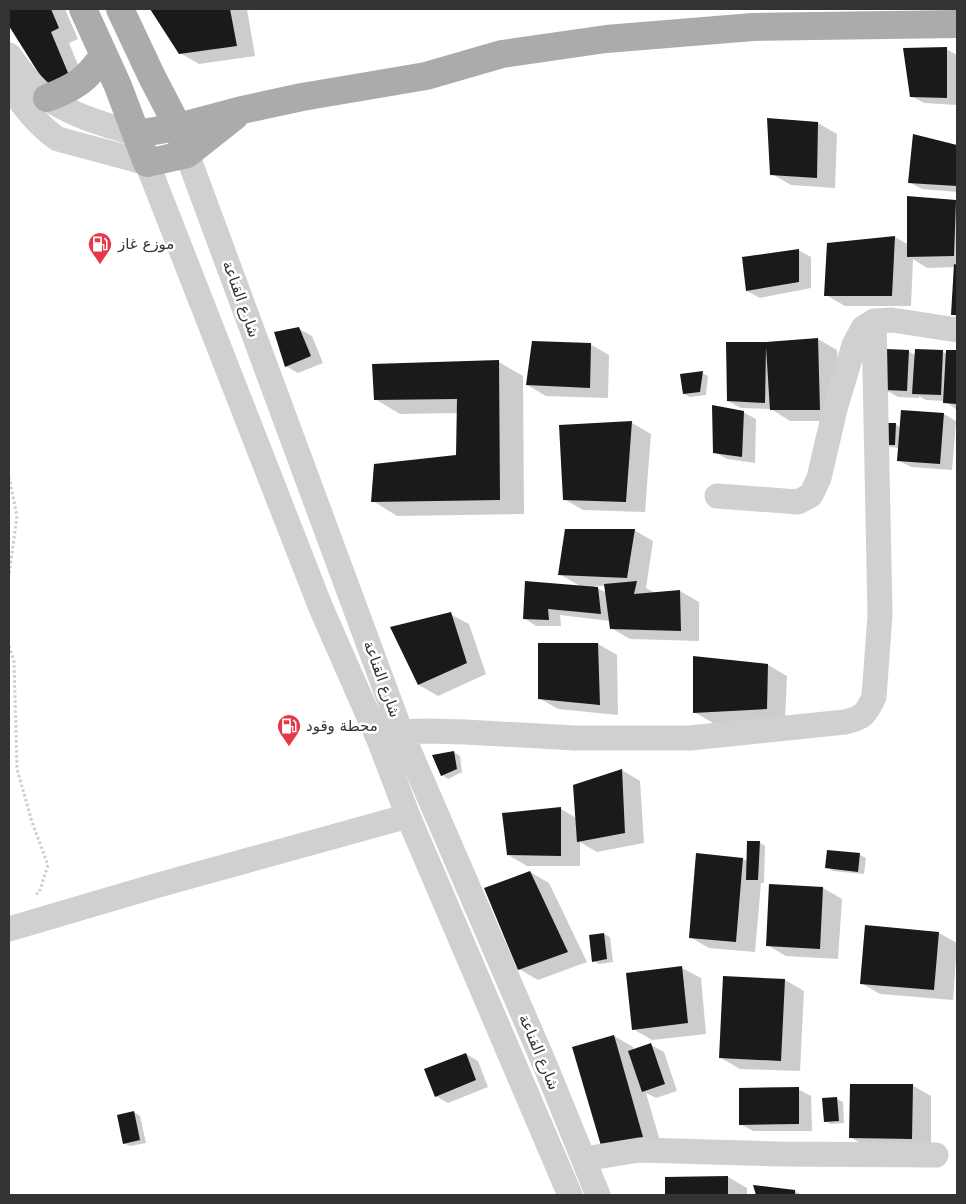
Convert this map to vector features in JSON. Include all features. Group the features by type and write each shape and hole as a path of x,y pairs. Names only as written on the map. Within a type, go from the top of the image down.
{"main road":[{"path":"83,9 104,55 147,163 187,154 242,110"},
{"path":"120,9 178,127 187,154"},
{"path":"136,134 178,127 302,97 426,76 502,54 606,39 895,17 957,24"},
{"path":"47,98 64,92 85,79 104,55"}],"street":[{"path":"9,55 33,85 47,98 78,114 136,134"},
{"path":"9,86 37,122 58,139 147,163"},
{"name":"شارع القناعة","path":"187,154 401,732 545,1065 598,1195"},
{"name":"شارع القناعة","path":"147,163 321,608 379,740 408,816 570,1195"},
{"path":"717,496 798,502 811,495 819,478 835,409 854,345 863,328 874,321 892,320 957,330"},
{"path":"401,732 426,730 575,738 690,738 845,722 860,718 869,709 874,697 880,615 874,321"},
{"path":"9,929 155,886 408,816"},
{"path":"584,1159 639,1150 778,1154 936,1154"}],"path":[{"path":"9,477 18,516 9,575"},
{"path":"9,646 14,661 17,769 32,822 48,865 39,893 31,896"}],"building":[{"path":"9,9 51,9 59,28 51,32 71,80 48,88 9,26"},
{"path":"150,9 230,9 237,46 179,54"},
{"path":"947,47 947,98 910,97 903,48"},
{"path":"767,118 818,122 817,178 770,175"},
{"path":"913,134 957,145 957,186 908,183"},
{"path":"907,196 956,200 954,256 907,257"},
{"path":"895,236 892,296 824,296 827,243"},
{"path":"799,249 799,282 746,291 742,257"},
{"path":"954,264 957,265 957,315 951,315"},
{"path":"299,327 311,356 285,367 274,332"},
{"path":"818,338 820,410 770,410 766,347 765,403 727,401 726,342 766,342"},
{"path":"532,341 591,343 590,388 526,385"},
{"path":"886,349 909,350 907,391 885,390"},
{"path":"915,349 943,350 941,395 912,394"},
{"path":"946,350 957,350 957,404 943,403"},
{"path":"499,360 500,500 371,502 374,464 456,455 457,399 374,400 372,364"},
{"path":"703,371 700,392 683,394 680,374"},
{"path":"712,405 744,411 742,457 713,453"},
{"path":"901,410 944,413 940,464 897,461"},
{"path":"632,421 626,502 563,500 559,425"},
{"path":"884,423 896,423 895,445 883,445"},
{"path":"565,529 635,529 627,578 558,575"},
{"path":"525,581 598,587 601,614 548,609 549,620 523,619"},
{"path":"637,581 634,594 680,590 681,631 610,629 604,584"},
{"path":"451,612 467,663 418,685 390,627"},
{"path":"538,643 598,643 600,705 538,699"},
{"path":"693,656 768,664 767,709 693,713"},
{"path":"454,751 457,769 441,776 432,755"},
{"path":"622,769 625,833 577,842 573,785"},
{"path":"561,807 561,856 507,855 502,813"},
{"path":"747,841 760,841 758,880 746,880"},
{"path":"827,850 860,853 858,872 825,868"},
{"path":"696,853 743,858 736,942 689,938"},
{"path":"530,871 568,952 518,970 484,888"},
{"path":"769,884 823,887 820,949 766,946"},
{"path":"865,925 939,932 934,990 860,984"},
{"path":"604,933 607,959 592,962 589,935"},
{"path":"682,966 688,1023 632,1030 626,973"},
{"path":"723,976 785,979 781,1061 719,1058"},
{"path":"614,1035 643,1137 602,1149 572,1047"},
{"path":"651,1043 665,1084 642,1092 628,1051"},
{"path":"466,1053 476,1080 435,1097 424,1069"},
{"path":"850,1084 913,1084 912,1139 849,1138"},
{"path":"799,1087 799,1124 739,1125 739,1088"},
{"path":"837,1097 839,1121 824,1122 822,1098"},
{"path":"134,1111 140,1140 123,1144 117,1115"},
{"path":"728,1176 728,1195 665,1195 665,1177"},
{"path":"753,1185 795,1190 795,1195 756,1195"}],"place":[{"name":"موزع غاز","path":"100,265"},
{"name":"محطة وقود","path":"289,747"}]}
